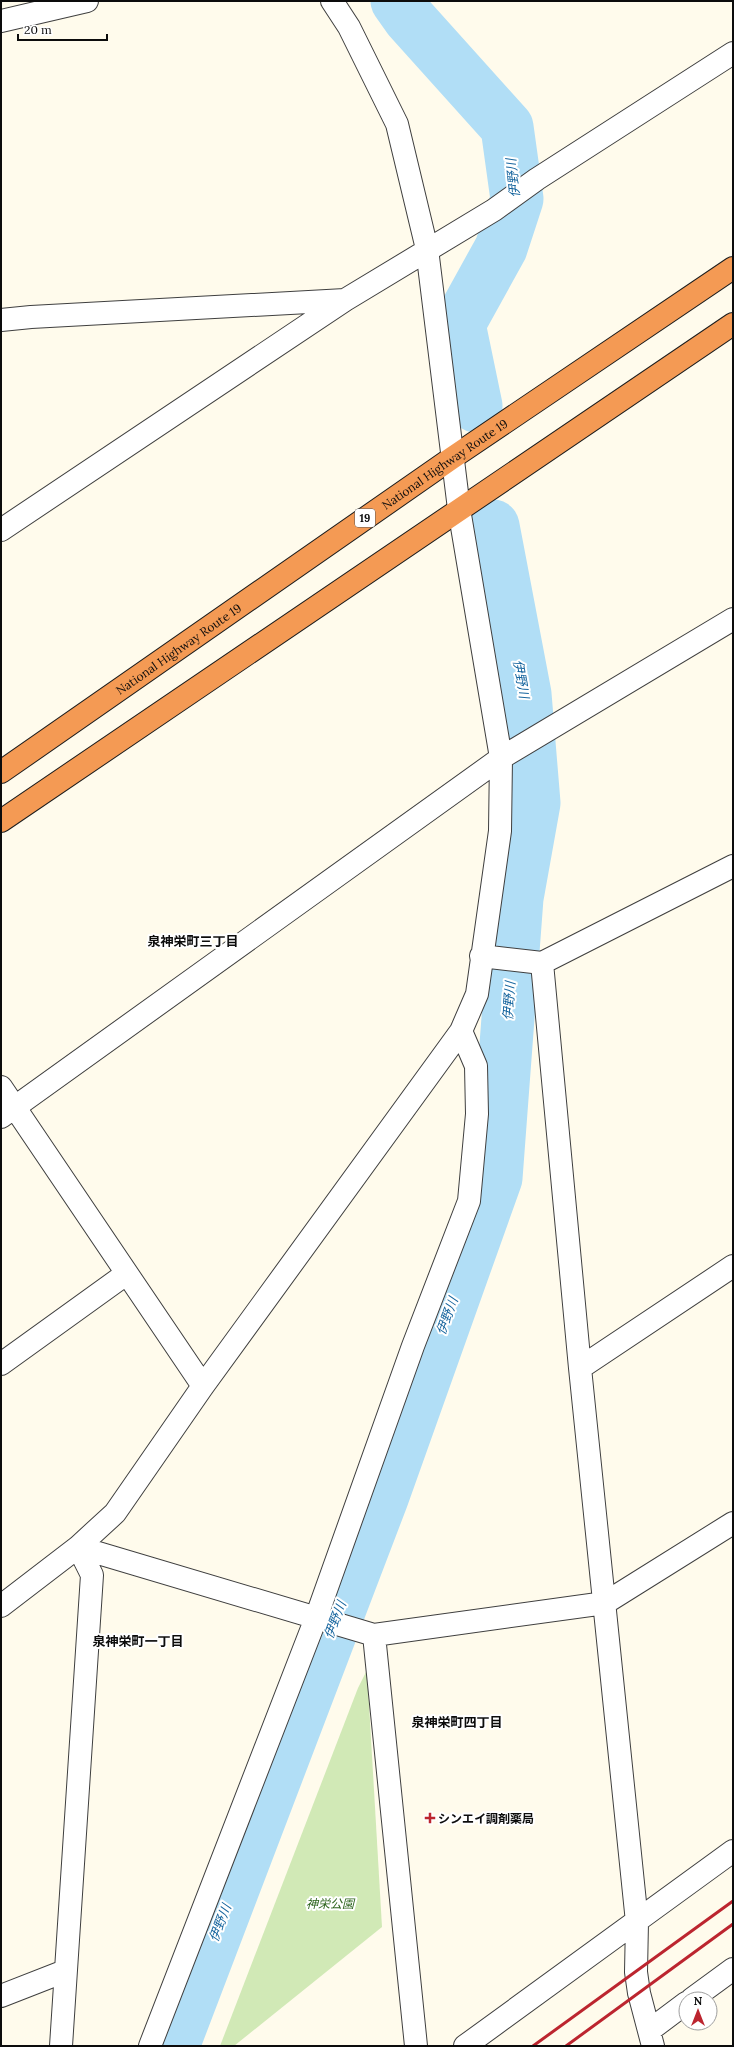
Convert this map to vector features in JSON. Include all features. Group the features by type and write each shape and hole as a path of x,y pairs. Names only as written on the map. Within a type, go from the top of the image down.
{"highway":[{"name":"National Highway Route 19","path":"1,772 452,458 733,268"},
{"path":"1,821 733,324"}],"street":[{"path":"1,21 87,1"},
{"path":"1,1606 78,1546 115,1512 203,1386 462,1031 477,994 481,956 500,831 501,758 459,509 427,249 396,124 349,28 332,1"},
{"path":"1,530 345,300 427,249 494,210 537,179 733,53"},
{"path":"1,320 31,316 345,300"},
{"path":"8,1112 501,758 733,619"},
{"path":"481,956 542,963 733,866"},
{"path":"542,963 580,1368 637,1922 636,1972 639,1993 651,2038"},
{"path":"150,2046 316,1618 413,1346 469,1201 477,1114 476,1066 462,1031"},
{"path":"1,1087 8,1112 126,1274 203,1386"},
{"path":"580,1368 733,1266"},
{"path":"1,1364 126,1274"},
{"path":"78,1546 374,1635 605,1603 733,1523"},
{"path":"60,2046 92,1575 78,1546"},
{"path":"374,1635 416,2046"},
{"path":"465,2046 733,1851"},
{"path":"703,1991 733,1969"},
{"path":"1,1996 65,1971"},
{"path":"651,2038 678,2011"}],"green space":[{"name":"神栄公園","path":"367,1670 382,1927 234,2046 220,2046 358,1688"}],"waterway":[{"name":"伊野川","path":"397,1 409,18 507,127 517,199 501,248 459,324 476,406"},
{"name":"伊野川","path":"173,2046 382,1498 496,1178 517,898 534,803 525,694 493,526"}],"railway":[{"path":"533,2046 733,1901"},
{"path":"566,2046 733,1924"}],"place":[{"name":"シンエイ調剤薬局","path":"430,1818"}],"district":[{"name":"泉神栄町三丁目","path":"193,941"},
{"name":"泉神栄町一丁目","path":"138,1641"},
{"name":"泉神栄町四丁目","path":"457,1722"}]}
